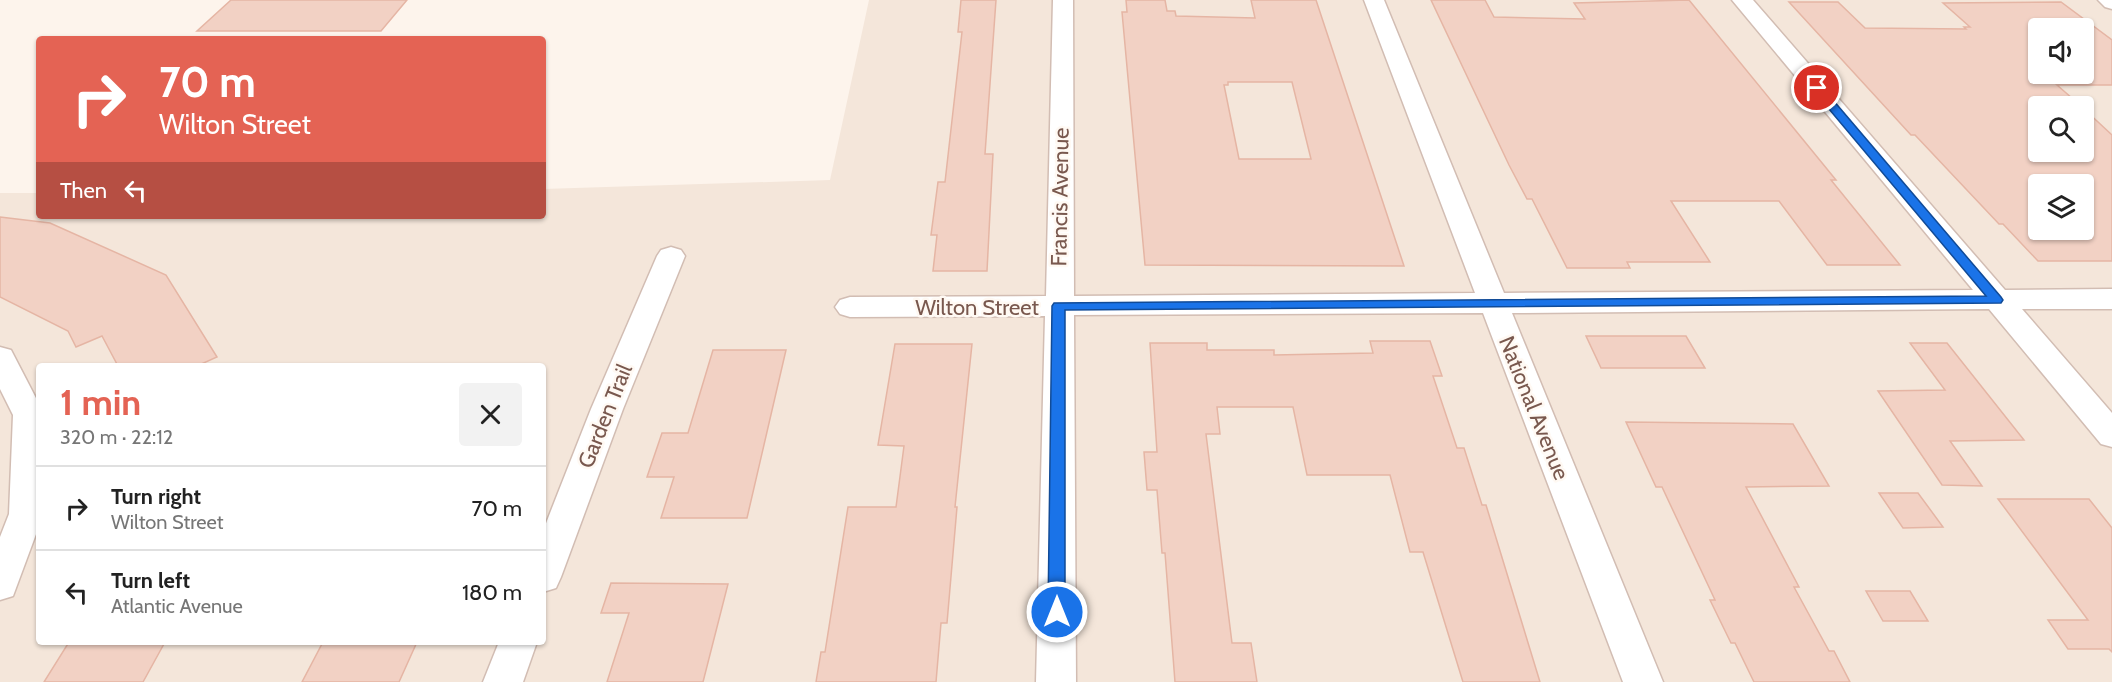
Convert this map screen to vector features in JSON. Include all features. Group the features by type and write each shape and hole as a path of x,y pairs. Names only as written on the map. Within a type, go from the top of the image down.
{"street":[{"name":"Francis Avenue","path":"1056,682 1063,0"},
{"name":"National Avenue","path":"1374,0 1642,682"},
{"path":"1742,0 2112,435"},
{"path":"2108,0 2112,3"},
{"name":"Garden Trail","path":"546,569 607,409 671,256"},
{"name":"Wilton Street","path":"850,307 2112,299"},
{"path":"0,358 29,415 26,514 0,585"},
{"path":"503,682 517,645"}],"shaded area":[{"path":"869,0 2112,0 2112,682 0,682 0,193 36,193 36,219 546,219 546,189 830,180"}],"building":[{"path":"231,0 407,0 381,31 197,31"},
{"path":"961,0 996,0 985,154 993,154 987,271 933,271 937,235 931,235 938,182 945,182 962,32 958,32"},
{"path":"1126,0 1165,0 1167,11 1175,11 1176,16 1255,18 1251,0 1316,0 1404,266 1145,265 1122,12 1127,12","holes":["1228,82 1292,82 1311,159 1239,159 1224,85 1228,85"]},
{"path":"1431,0 1485,0 1494,17 1585,19 1574,3 1689,0 1836,180 1831,180 1900,265 1827,265 1779,201 1671,201 1710,262 1627,262 1630,268 1567,268 1532,199 1527,199 1509,165"},
{"path":"1789,2 1838,2 1865,28 1966,29 1964,27 1970,27 1943,3 2061,2 2082,18 2028,18 2028,84 2094,84 2094,27 2112,40 2112,85 2057,85 2070,96 2028,96 2028,162 2094,162 2094,118 2112,135 2112,261 2038,261 2003,224 1999,224 1915,135 1911,135"},
{"path":"0,217 50,223 166,275 217,357 204,363 116,363 102,336 76,347 68,331 0,297"},
{"path":"1586,336 1686,336 1705,368 1601,368"},
{"path":"1370,341 1430,341 1442,376 1433,376 1457,448 1464,448 1482,505 1486,505 1540,682 1463,682 1423,552 1410,552 1390,475 1307,475 1293,407 1217,407 1220,434 1206,434 1232,643 1251,643 1257,682 1175,682 1165,553 1162,553 1157,490 1147,490 1144,452 1157,452 1150,343 1207,343 1207,350 1274,350 1274,355 1373,353"},
{"path":"1910,343 1947,343 2024,440 1950,441 1982,486 1942,485 1878,391 1945,390"},
{"path":"895,344 972,344 955,507 957,507 947,623 941,623 936,682 816,682 821,652 825,652 848,507 896,507 904,446 878,445"},
{"path":"713,350 786,350 747,518 661,518 674,477 647,477 662,433 688,433"},
{"path":"1626,422 1793,424 1829,486 1746,487 1799,587 1794,587 1829,651 1834,651 1850,682 1754,682 1735,643 1731,643 1710,600 1715,600 1662,487 1656,487"},
{"path":"1879,493 1918,493 1943,527 1903,528"},
{"path":"1998,499 2089,499 2112,528 2112,652 2109,649 2068,649 2048,620 2088,620"},
{"path":"611,583 728,584 703,682 607,682 629,613 601,613"},
{"path":"1866,591 1910,591 1928,621 1883,621"},
{"path":"67,645 163,645 143,682 44,682"},
{"path":"321,645 416,645 399,682 302,682"}],"route":[{"path":"1057,612 1059,306 1996,300 1817,88"}]}
